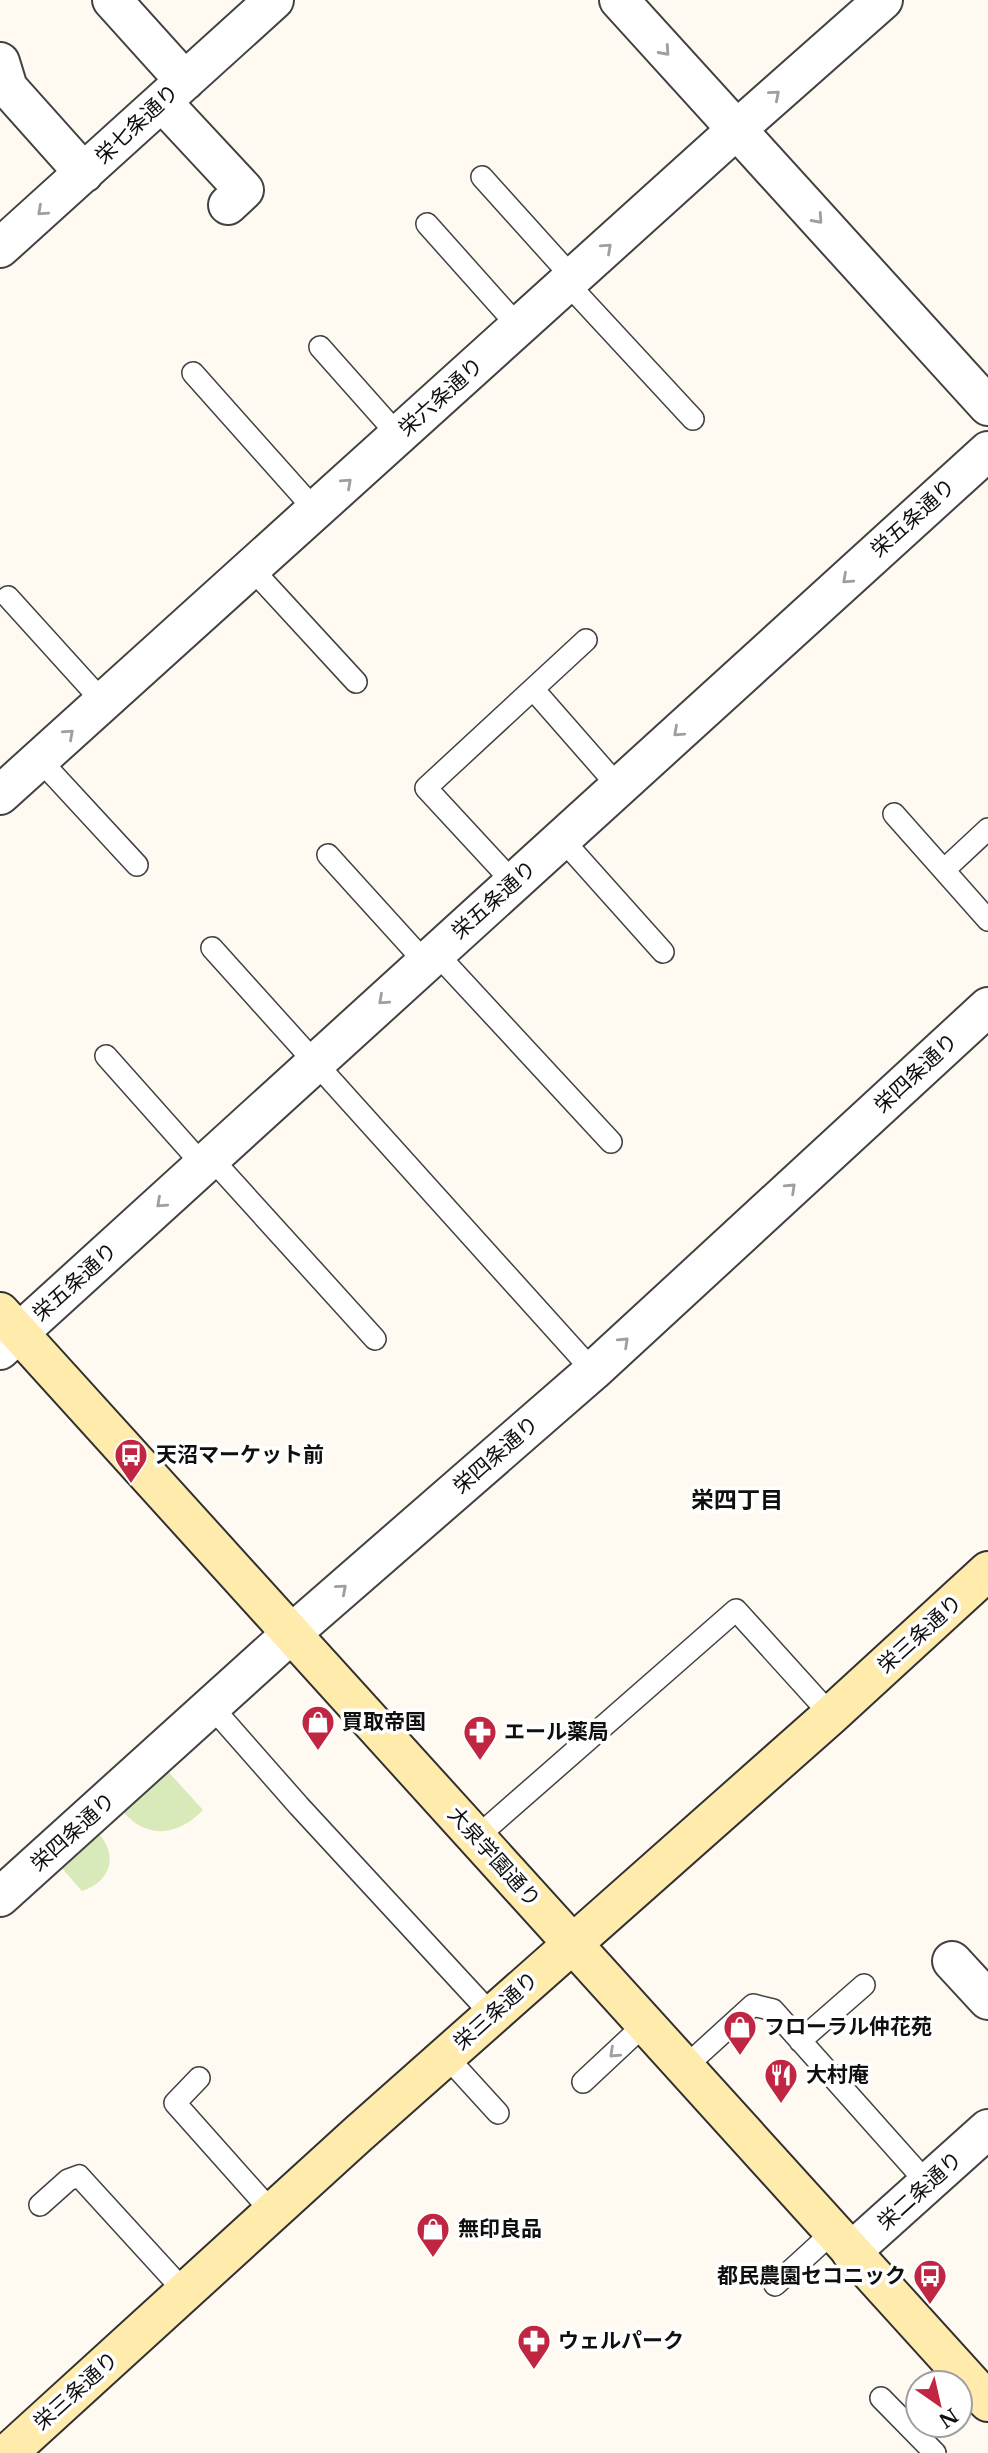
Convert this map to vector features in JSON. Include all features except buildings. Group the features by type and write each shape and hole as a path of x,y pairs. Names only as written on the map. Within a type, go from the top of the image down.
{"street":[{"path":"112,0 244,190 228,205"},
{"name":"栄七条通り","path":"0,248 173,91 221,61 274,0"},
{"path":"619,0 988,406"},
{"name":"栄六条通り","path":"0,795 883,0"},
{"path":"0,62 8,88 84,173"},
{"name":"栄五条通り","path":"6,1331 207,1161 988,451"},
{"name":"栄四条通り","path":"0,1898 291,1634 593,1371 988,1007"},
{"name":"大泉学園通り","path":"6,1331 192,1525 988,2402"},
{"name":"栄三条通り","path":"8,2453 273,2213 350,2128 424,2066 492,2015 988,1572"},
{"path":"952,1961 988,2000"},
{"name":"栄二条通り","path":"842,2242 928,2184 987,2133"}],"lane":[{"path":"482,177 693,419"},
{"path":"427,224 519,327"},
{"path":"320,347 399,436"},
{"path":"193,373 316,512"},
{"path":"252,569 356,682"},
{"path":"8,597 104,703"},
{"path":"513,882 426,788 586,640"},
{"path":"533,689 618,786"},
{"path":"40,760 137,865"},
{"path":"894,814 988,920"},
{"path":"944,870 988,829"},
{"path":"561,838 663,952"},
{"path":"328,855 611,1142"},
{"path":"212,948 593,1371"},
{"path":"106,1056 375,1339"},
{"path":"477,1837 736,1610 831,1715"},
{"path":"211,1706 299,1806 492,2015"},
{"path":"800,2041 864,1985"},
{"path":"684,2068 753,2005 773,2010 928,2184"},
{"path":"583,2082 645,2024"},
{"path":"424,2066 498,2113"},
{"path":"199,2078 175,2103 273,2213"},
{"path":"40,2205 68,2180 79,2176 186,2293"},
{"path":"775,2285 842,2242"},
{"path":"881,2398 936,2453"}],"green space":[{"path":"164,1767 203,1810 182,1826 171,1830 150,1830 129,1818 120,1808"},
{"path":"95,1830 107,1847 109,1865 100,1880 82,1891 58,1864"}],"place":[{"name":"天沼マーケット前","path":"131,1485"},
{"name":"買取帝国","path":"318,1752"},
{"name":"エール薬局","path":"480,1762"},
{"name":"フローラル仲花苑","path":"740,2057"},
{"name":"大村庵","path":"781,2105"},
{"name":"無印良品","path":"433,2259"},
{"name":"都民農園セコニック","path":"930,2306"},
{"name":"ウェルパーク","path":"534,2371"}],"district":[{"name":"栄四丁目","path":"737,1500"}]}
